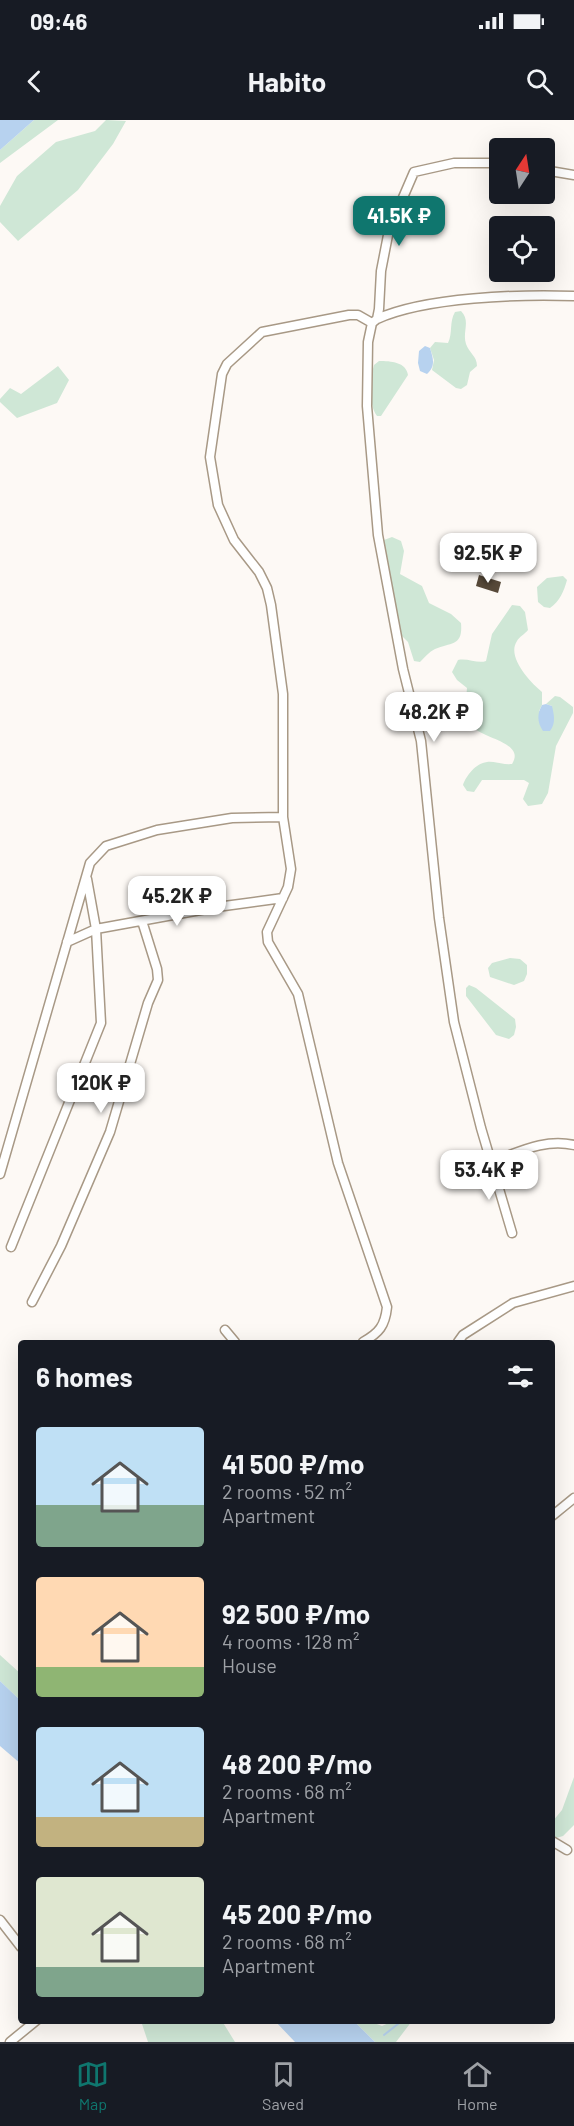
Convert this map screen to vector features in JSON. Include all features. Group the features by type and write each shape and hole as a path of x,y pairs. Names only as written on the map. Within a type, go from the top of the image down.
{"street":[{"path":"489,163 454,163 414,172 389,230 381,271 379,309 368,342 367,406 378,536 403,669 421,741 439,918 454,1022 512,1233"},
{"path":"555,172 574,175"},
{"path":"367,1340 376,1335 383,1326 387,1307 338,1164 298,994 268,942 267,932 283,898 291,869 283,817 283,694 271,605 259,572 234,540 218,505 210,457 217,399 222,374 227,364 262,332 349,315 358,315 374,321 444,302 541,295 574,297"},
{"path":"0,1174 90,863 106,846 147,833 232,818 283,817"},
{"path":"11,1247 101,1023 96,929 86,876"},
{"path":"67,942 96,929 263,899 283,898"},
{"path":"32,1302 61,1246 101,1153 148,1003 158,980 157,969 142,921"},
{"path":"491,1162 541,1144 561,1142 574,1145"},
{"path":"459,1340 463,1335 513,1303 574,1286"},
{"path":"225,1330 233,1340"},
{"path":"555,1513 574,1498"},
{"path":"555,1843 567,1850"},
{"path":"0,1920 18,1943"},
{"path":"10,2042 32,2024"}],"green space":[{"path":"34,120 58,120 0,163 0,150"},
{"path":"106,120 126,121 113,144 78,190 18,241 0,222 0,206 17,176 56,142 95,131"},
{"path":"461,311 466,323 466,344 477,366 470,372 467,385 461,389 456,388 432,370 434,360 430,348 435,342 448,343 453,316 455,312"},
{"path":"379,361 401,365 408,375 381,416 377,416 372,405 371,384 374,365"},
{"path":"58,366 69,380 57,403 17,418 0,402 10,388 21,394"},
{"path":"392,537 401,541 404,551 400,574 422,586 429,603 451,614 461,623 460,636 455,642 433,650 420,662 414,661 408,642 400,634 383,544 384,540"},
{"path":"563,576 567,580 561,596 550,608 544,607 538,602 537,587 547,578"},
{"path":"512,605 520,606 525,612 528,630 519,638 514,647 521,669 542,692 542,705 539,711 552,706 546,704 555,696 573,707 573,713 556,746 548,793 542,804 528,806 523,799 529,783 524,780 482,780 474,792 467,791 463,785 475,767 490,762 512,764 515,757 508,746 472,726 467,713 467,688 457,680 452,672 458,660 486,661 492,634"},
{"path":"510,958 520,959 527,965 524,981 514,985 490,977 488,968 492,963"},
{"path":"469,985 515,1019 514,1035 509,1039 496,1035 466,996 466,988"},
{"path":"0,1655 18,1671 18,1698 0,1681"},
{"path":"574,1777 574,1825 563,1836 556,1838 555,1818 562,1810"},
{"path":"142,2024 224,2024 235,2042 148,2042"},
{"path":"357,2024 382,2026 410,2024 396,2042 375,2042"}],"water":[{"path":"0,120 34,120 0,150"},
{"path":"425,346 430,348 433,362 427,374 420,371 418,363 419,351"},
{"path":"546,704 552,706 554,722 550,731 543,731 539,721 540,708"},
{"path":"0,1681 18,1698 18,1761 0,1746"},
{"path":"278,2024 357,2024 375,2042 295,2042"}],"building":[{"path":"479,575 501,582 498,593 476,586"}],"waterway":[{"path":"384,2035 398,2024"}]}
